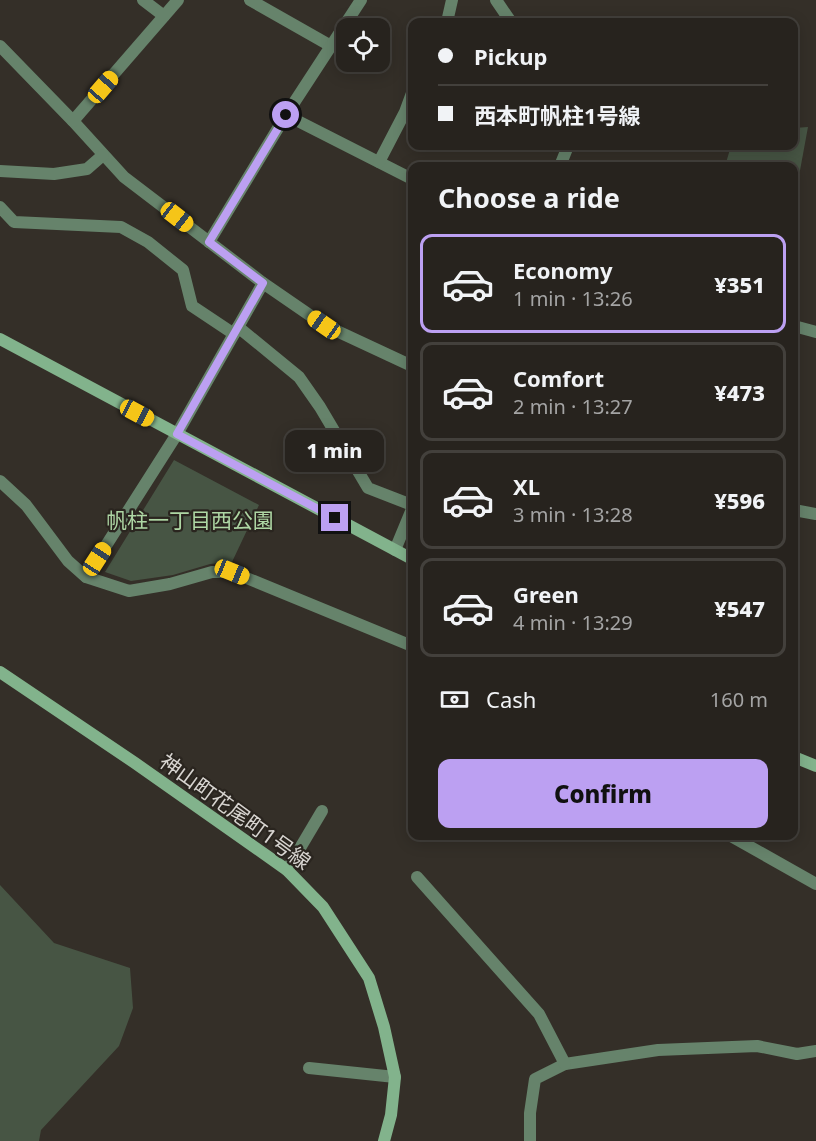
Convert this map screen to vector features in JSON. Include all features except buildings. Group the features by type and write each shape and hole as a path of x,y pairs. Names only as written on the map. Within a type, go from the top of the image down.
{"street":[{"path":"143,0 164,16"},
{"path":"73,121 178,0"},
{"path":"250,0 331,46"},
{"path":"209,242 286,115 361,0"},
{"path":"448,18 452,0"},
{"path":"496,0 508,18"},
{"path":"0,46 124,177 263,283 324,325 408,364"},
{"path":"379,162 408,104"},
{"path":"286,115 408,177"},
{"path":"0,171 54,174 87,170 103,155"},
{"path":"0,207 14,222 121,227 148,242 183,270 192,306 236,331 298,377 320,407 368,488 408,505"},
{"path":"86,577 177,434 263,283"},
{"path":"798,327 816,332"},
{"path":"0,339 408,557"},
{"path":"0,481 26,505 68,561 86,577 129,591 170,584 212,572 232,572 408,644"},
{"path":"798,511 816,514"},
{"path":"395,550 408,517"},
{"name":"神山町花尾町1号線","path":"0,672 287,870 323,906 369,978 384,1027 395,1077 391,1115 384,1141"},
{"path":"798,759 816,766"},
{"path":"287,870 322,811"},
{"path":"738,840 816,884"},
{"path":"417,878 539,1014 565,1064"},
{"path":"530,1141 530,1113 535,1079 565,1064 658,1050 757,1046 797,1054 816,1051"},
{"path":"309,1068 395,1077"}],"green space":[{"path":"808,127 798,181 798,162 726,162 730,150 798,150 798,128"},
{"name":"帆柱一丁目西公園","path":"174,460 259,505 232,562 210,564 173,575 131,581 105,572"},
{"path":"0,885 54,943 130,968 133,1008 119,1046 41,1130 39,1141 0,1141"}],"route":[{"path":"286,115 209,242 263,283 177,434 335,518"}]}
